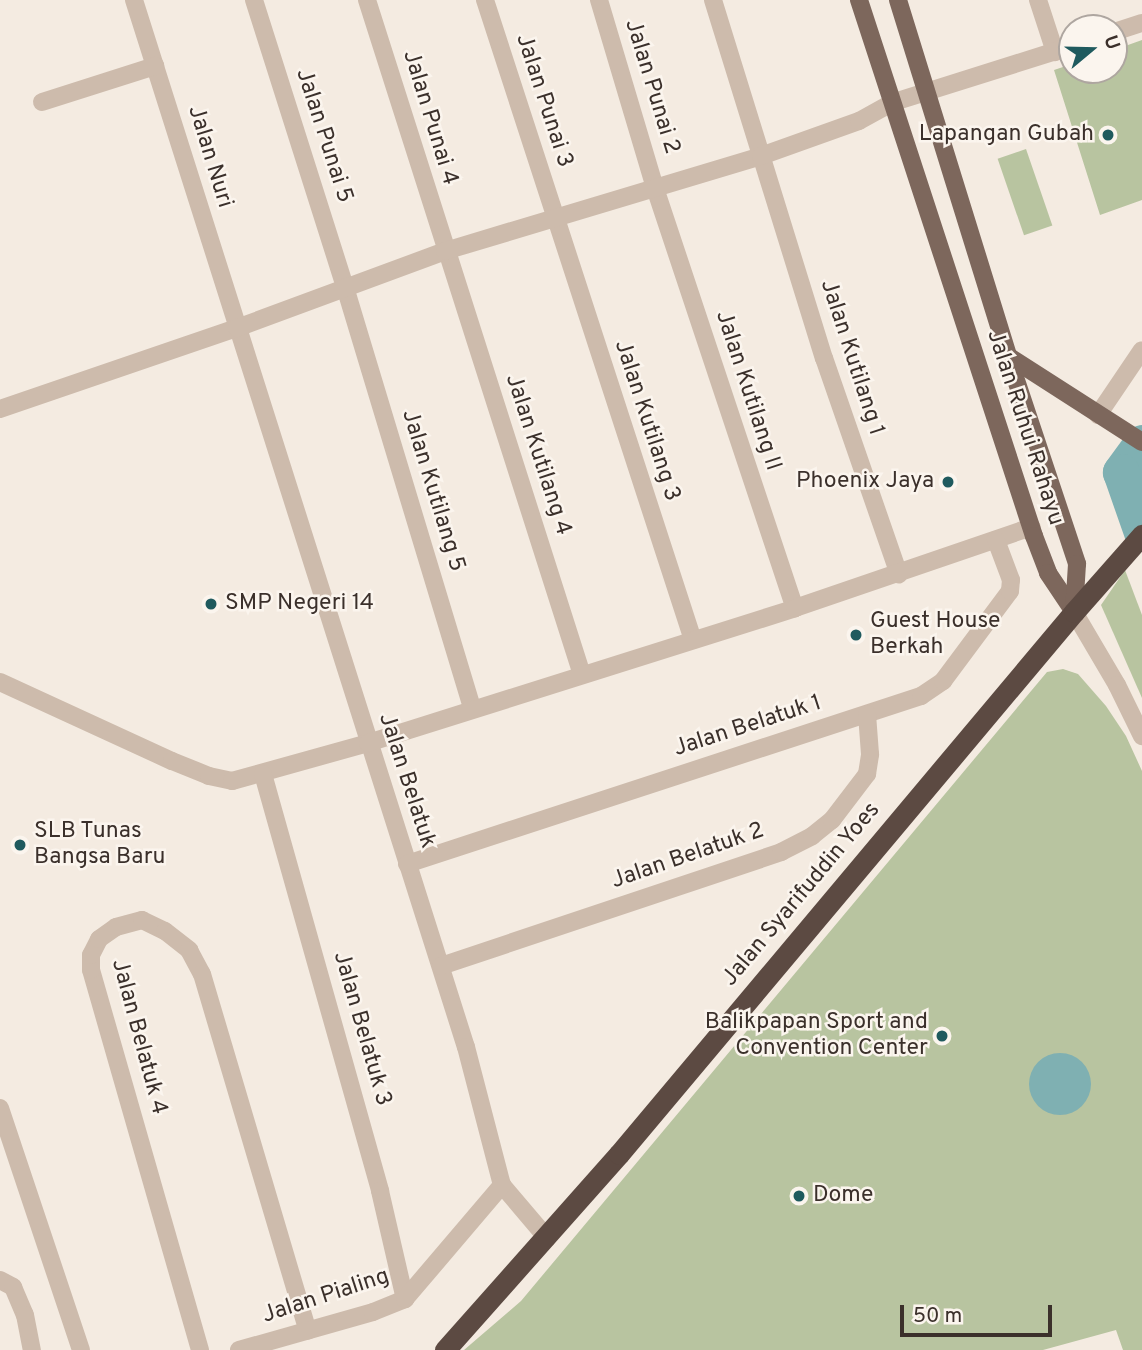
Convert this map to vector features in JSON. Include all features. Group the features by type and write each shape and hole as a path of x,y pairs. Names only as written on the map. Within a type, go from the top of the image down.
{"highway":[{"name":"Jalan Syarifuddin Yoes","path":"444,1350 547,1238 1074,612 1142,536"}],"main road":[{"name":"Jalan Ruhui Rahayu","path":"859,0 1031,527 1048,573 1074,612"},
{"name":"Jalan Ruhui Rahayu","path":"898,0 1007,356 1077,564 1074,612"},
{"name":"Jalan Ruhui Rahayu","path":"1007,356 1142,442"}],"street":[{"name":"Jalan Nuri","path":"134,0 237,328"},
{"name":"Jalan Punai 5","path":"254,0 345,287"},
{"name":"Jalan Punai 4","path":"367,0 444,251"},
{"name":"Jalan Punai 3","path":"485,0 554,216"},
{"name":"Jalan Punai 2","path":"599,0 655,188"},
{"name":"Jalan Kutilang 1","path":"713,0 824,358 899,574"},
{"path":"1038,0 1058,39"},
{"path":"0,410 237,328 444,251 761,156 859,121 891,103 1058,51"},
{"path":"42,102 155,66"},
{"name":"Jalan Kutilang II","path":"655,188 795,608"},
{"name":"Jalan Kutilang 3","path":"554,216 693,640"},
{"name":"Jalan Kutilang 4","path":"444,251 582,675"},
{"name":"Jalan Kutilang 5","path":"345,287 472,708"},
{"name":"Jalan Belatuk","path":"237,328 441,966 476,1081 502,1185 547,1238"},
{"path":"1098,415 1142,350"},
{"path":"0,682 209,776 232,781 368,743 795,608 1031,527"},
{"name":"Jalan Belatuk 1","path":"407,864 921,696 943,681 1010,591 1011,580 996,540"},
{"path":"1074,612 1117,685 1142,736"},
{"name":"Jalan Belatuk 2","path":"441,966 781,852 812,836 832,820 867,774 870,754 867,714"},
{"name":"Jalan Belatuk 3","path":"263,774 377,1178 405,1298"},
{"name":"Jalan Belatuk 4","path":"200,1350 91,970 91,955 99,939 116,926 142,920 165,930 189,950 202,974 308,1331"},
{"path":"0,1108 81,1350"},
{"name":"Jalan Pialing","path":"239,1350 373,1312 405,1298 502,1185"},
{"path":"0,1280 13,1287 25,1315 32,1350"}],"green space":[{"name":"Lapangan Gubah","path":"1142,40 1142,200 1100,215 1058,84 1128,84 1128,45"},
{"path":"1026,149 1052,226 1024,235 998,159"},
{"path":"1125,570 1142,615 1142,698 1101,605"},
{"name":"Balikpapan Sport and Convention Center","path":"1063,669 1078,674 1106,706 1126,736 1142,771 1142,1350 1123,1350 1116,1330 1043,1350 464,1350 521,1301 1047,672"}],"water":[{"path":"1054,1053 1066,1053 1082,1062 1089,1072 1089,1096 1082,1106 1066,1115 1054,1115 1043,1110 1034,1101 1029,1090 1029,1078 1034,1067 1043,1058"}],"waterway":[{"path":"1142,443 1121,472 1142,532"}],"place":[{"name":"Lapangan Gubah","path":"1108,135"},
{"name":"Phoenix Jaya","path":"948,482"},
{"name":"SMP Negeri 14","path":"211,604"},
{"name":"Guest House Berkah","path":"856,635"},
{"name":"SLB Tunas Bangsa Baru","path":"20,845"},
{"name":"Balikpapan Sport and Convention Center","path":"942,1036"},
{"name":"Dome","path":"799,1196"}]}
